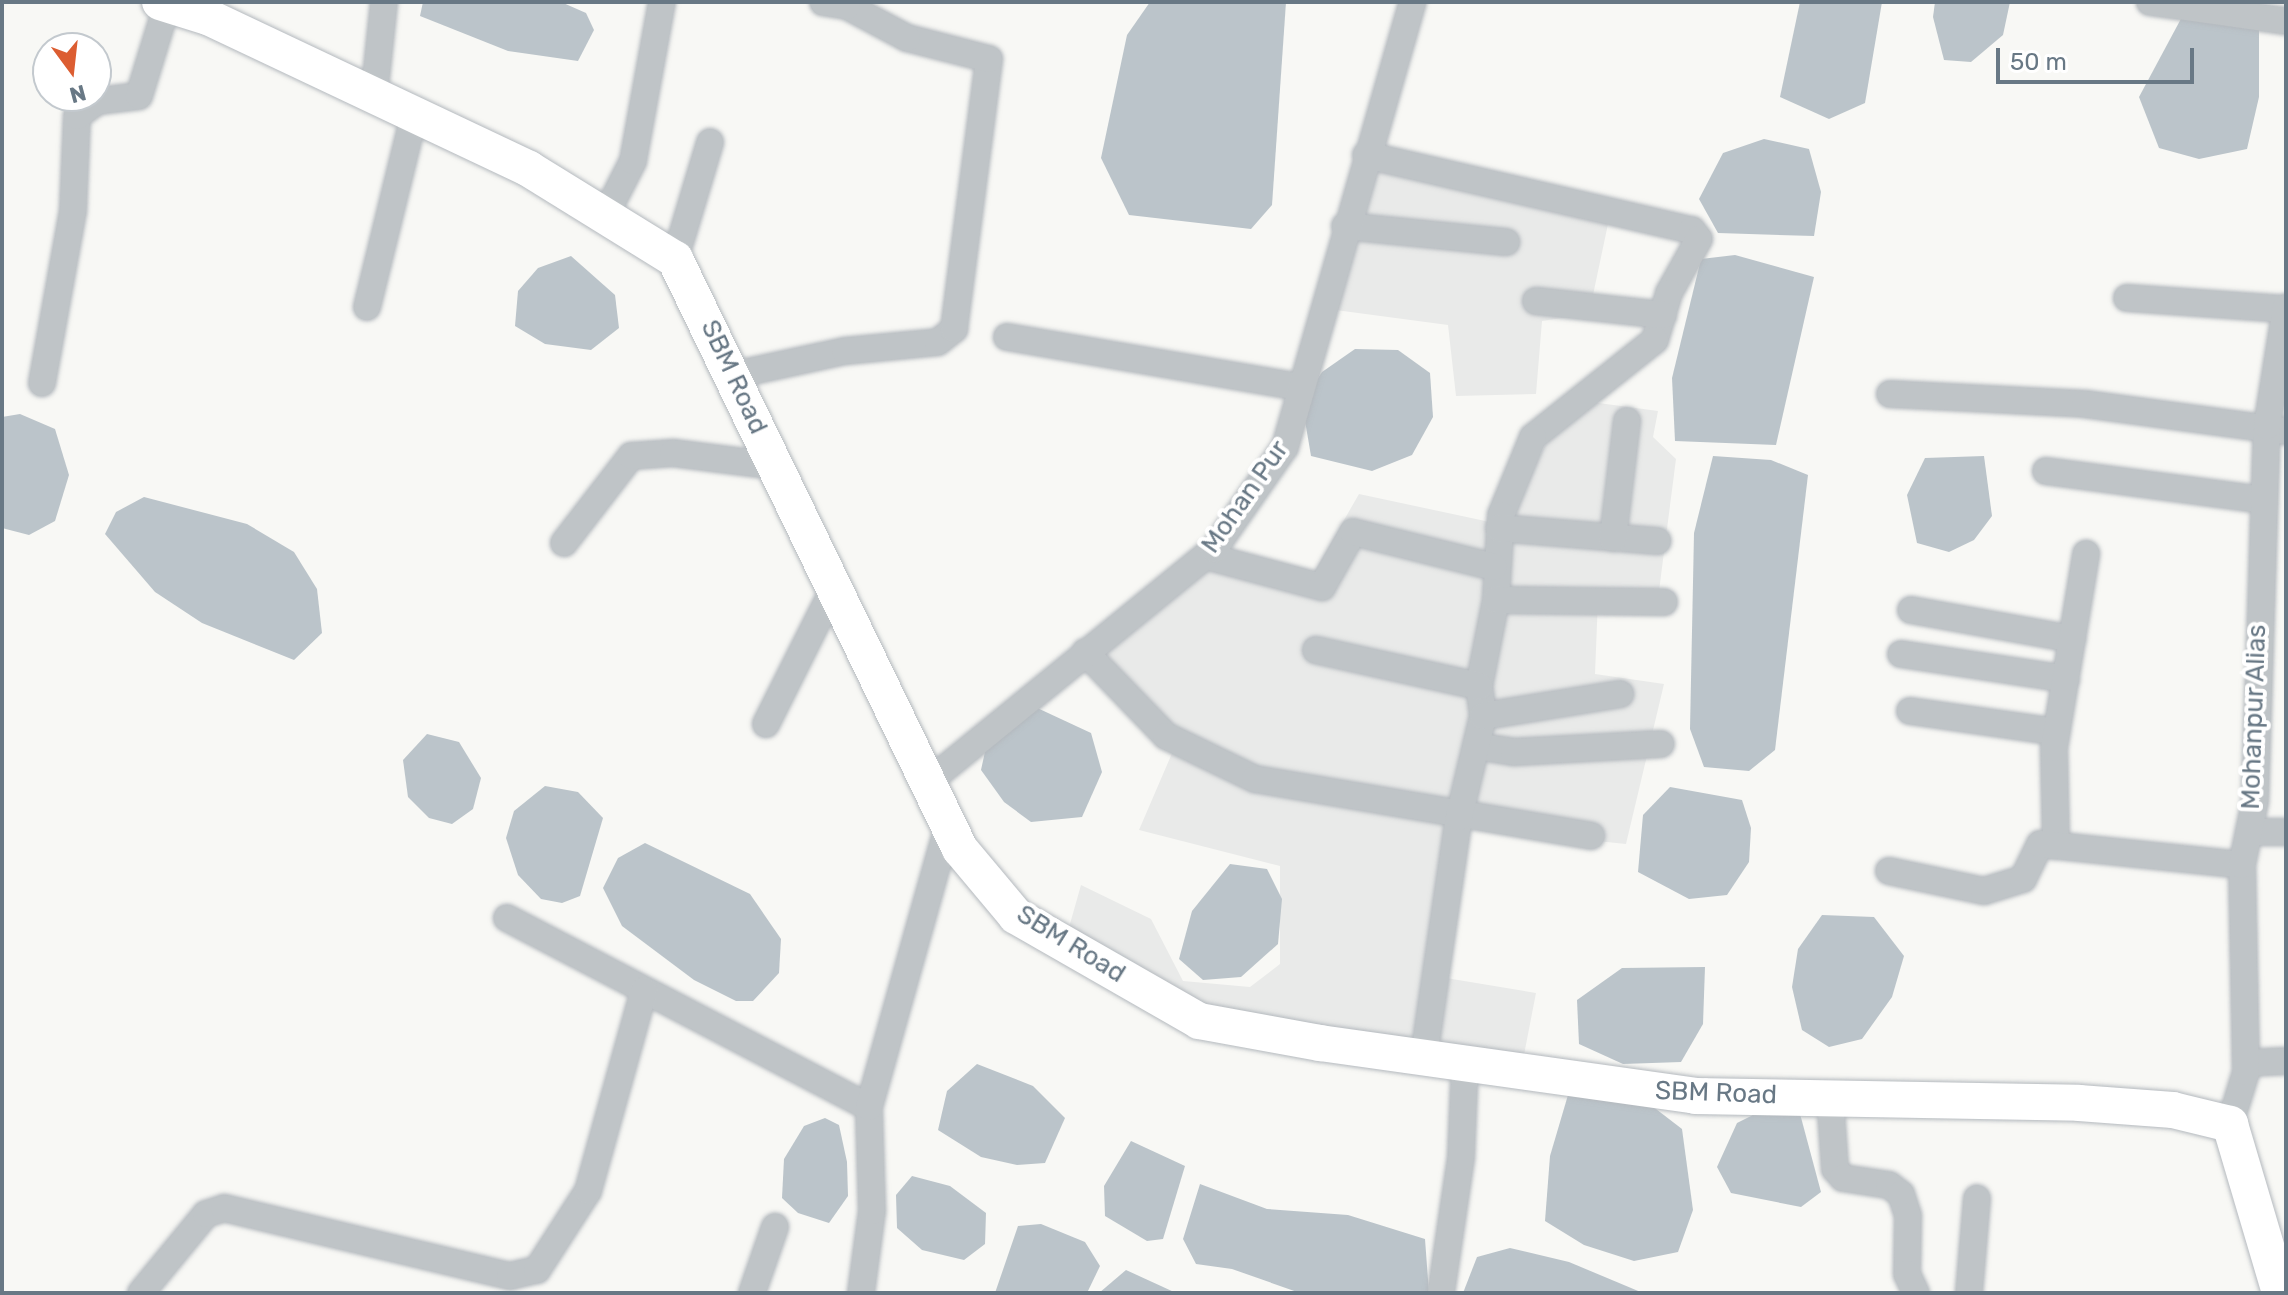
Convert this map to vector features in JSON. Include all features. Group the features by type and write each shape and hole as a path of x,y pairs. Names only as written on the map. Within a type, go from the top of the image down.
{"street":[{"path":"374,97 384,2"},
{"path":"605,216 633,161 662,2"},
{"path":"734,375 845,351 938,342 954,329 989,59 907,38 847,6 823,2"},
{"name":"Mohan Pur","path":"927,783 1206,556 1285,447 1345,226 1413,2"},
{"path":"2150,2 2286,21"},
{"path":"42,383 73,211 77,116 98,101 139,96 164,4 208,17 529,169 675,259 710,142"},
{"path":"367,307 414,116"},
{"path":"1366,155 1692,230 1697,246 1669,293 1655,340 1533,437 1499,528 1494,567 1496,600 1479,686 1483,716 1459,817 1424,1056"},
{"path":"1345,226 1506,242"},
{"name":"SBM Road","path":"675,259 734,375 833,590 948,826 1016,916 1199,1021 1593,1084 1695,1096 1830,1097 2173,1110 2230,1124"},
{"path":"2127,298 2286,309"},
{"path":"1536,301 1663,315"},
{"name":"Mohanpur Alias","path":"2230,1124 2246,1063 2242,865 2249,832 2263,500 2276,428 2286,309"},
{"path":"1007,337 1301,387"},
{"path":"1890,394 2085,404 2276,428"},
{"path":"1613,538 1627,421"},
{"path":"564,543 626,458 673,453 776,466"},
{"path":"2046,471 2263,500"},
{"path":"1499,528 1657,541"},
{"path":"1206,556 1322,587 1353,532 1494,567"},
{"path":"2056,846 2057,732 2086,554"},
{"path":"766,724 833,590"},
{"path":"1496,600 1664,602"},
{"path":"1911,610 2072,639"},
{"path":"1316,650 1479,686"},
{"path":"1085,652 1166,736 1200,757 1255,779 1459,817 1591,836"},
{"path":"1901,654 2066,679"},
{"path":"1483,716 1620,694"},
{"path":"1910,711 2057,732"},
{"path":"1476,746 1514,752 1661,744"},
{"path":"861,1293 872,1211 869,1107 948,826"},
{"path":"2249,832 2286,832"},
{"path":"1889,871 1984,891 2023,879 2040,844 2242,865"},
{"path":"507,918 869,1107"},
{"path":"141,1293 206,1214 224,1208 510,1276 537,1270 588,1191 644,991"},
{"path":"2246,1063 2286,1061"},
{"path":"1441,1293 1461,1157 1465,1062"},
{"path":"1830,1097 1835,1169 1843,1178 1889,1185 1901,1194 1908,1216 1907,1274 1916,1293"},
{"path":"2230,1124 2273,1292"},
{"path":"1969,1293 1977,1198"},
{"path":"752,1293 775,1227"}],"shaded area":[{"path":"423,2 561,2 586,13 594,30 578,61 508,51 420,16"},
{"path":"1150,2 1286,2 1272,205 1251,229 1129,215 1101,158 1127,35"},
{"path":"1800,2 1882,2 1865,103 1829,119 1780,97"},
{"path":"1935,2 2010,2 2003,35 1971,62 1944,60 1933,17"},
{"path":"2183,15 2259,27 2259,97 2247,149 2199,159 2159,148 2139,97"},
{"path":"1764,139 1809,149 1821,192 1814,236 1718,233 1699,199 1723,153"},
{"path":"1360,148 1608,224 1589,314 1542,321 1536,394 1456,396 1448,325 1313,307"},
{"path":"1735,255 1814,277 1776,445 1675,441 1672,378 1701,259"},
{"path":"571,256 615,295 619,328 591,350 545,344 515,326 518,291 538,268"},
{"path":"1355,349 1398,350 1430,373 1433,417 1412,455 1372,471 1311,456 1302,403 1322,372"},
{"path":"1569,399 1658,411 1653,437 1676,459 1659,591 1598,599 1595,674 1664,684 1626,844 1461,827 1434,976 1536,993 1522,1065 1210,1019 1068,931 1081,885 1151,919 1183,981 1250,987 1280,964 1280,866 1139,830 1179,737 1096,652 1201,560 1302,593 1359,494 1504,525"},
{"path":"20,414 55,429 69,475 55,521 29,535 2,528 2,417"},
{"path":"1713,456 1771,460 1808,475 1775,750 1749,771 1704,767 1690,729 1694,533"},
{"path":"1984,456 1992,516 1974,540 1949,552 1917,543 1907,495 1925,458"},
{"path":"144,497 247,524 294,552 317,589 322,633 294,660 202,623 155,592 105,534 116,512"},
{"path":"1033,706 1091,733 1102,772 1082,817 1031,822 1004,802 981,770 989,733"},
{"path":"427,734 459,742 481,778 473,809 452,824 429,818 408,797 403,760"},
{"path":"545,786 578,792 603,818 580,896 562,903 541,899 518,875 506,838 514,811"},
{"path":"1670,787 1742,800 1751,828 1749,862 1727,895 1689,899 1638,872 1643,815"},
{"path":"645,843 750,894 781,939 779,973 753,1001 736,1001 694,980 622,926 603,888 618,858"},
{"path":"1230,864 1267,869 1282,899 1278,944 1241,977 1203,980 1179,959 1192,911"},
{"path":"1822,915 1874,917 1904,956 1892,997 1862,1039 1829,1047 1802,1030 1792,987 1798,949"},
{"path":"1705,967 1703,1024 1681,1062 1623,1064 1579,1044 1577,1000 1622,968"},
{"path":"977,1064 1033,1086 1065,1118 1045,1163 1017,1165 981,1157 938,1130 947,1091"},
{"path":"1568,1095 1643,1099 1682,1129 1693,1210 1678,1252 1634,1261 1584,1245 1545,1221 1550,1156"},
{"path":"1799,1110 1821,1192 1801,1207 1731,1193 1717,1167 1737,1123 1757,1113"},
{"path":"825,1118 839,1125 847,1162 848,1196 829,1223 798,1213 782,1198 784,1159 804,1126"},
{"path":"1131,1141 1185,1166 1163,1239 1147,1241 1105,1216 1104,1186"},
{"path":"912,1176 950,1186 986,1213 985,1244 964,1260 922,1250 897,1228 896,1195"},
{"path":"1200,1184 1267,1209 1348,1215 1425,1239 1429,1293 1300,1293 1232,1269 1196,1264 1183,1239"},
{"path":"1041,1224 1085,1242 1100,1266 1087,1293 995,1293 1018,1226"},
{"path":"1510,1248 1569,1262 1643,1293 1463,1293 1477,1257"},
{"path":"1126,1270 1174,1292 1174,1293 1099,1293"}]}
